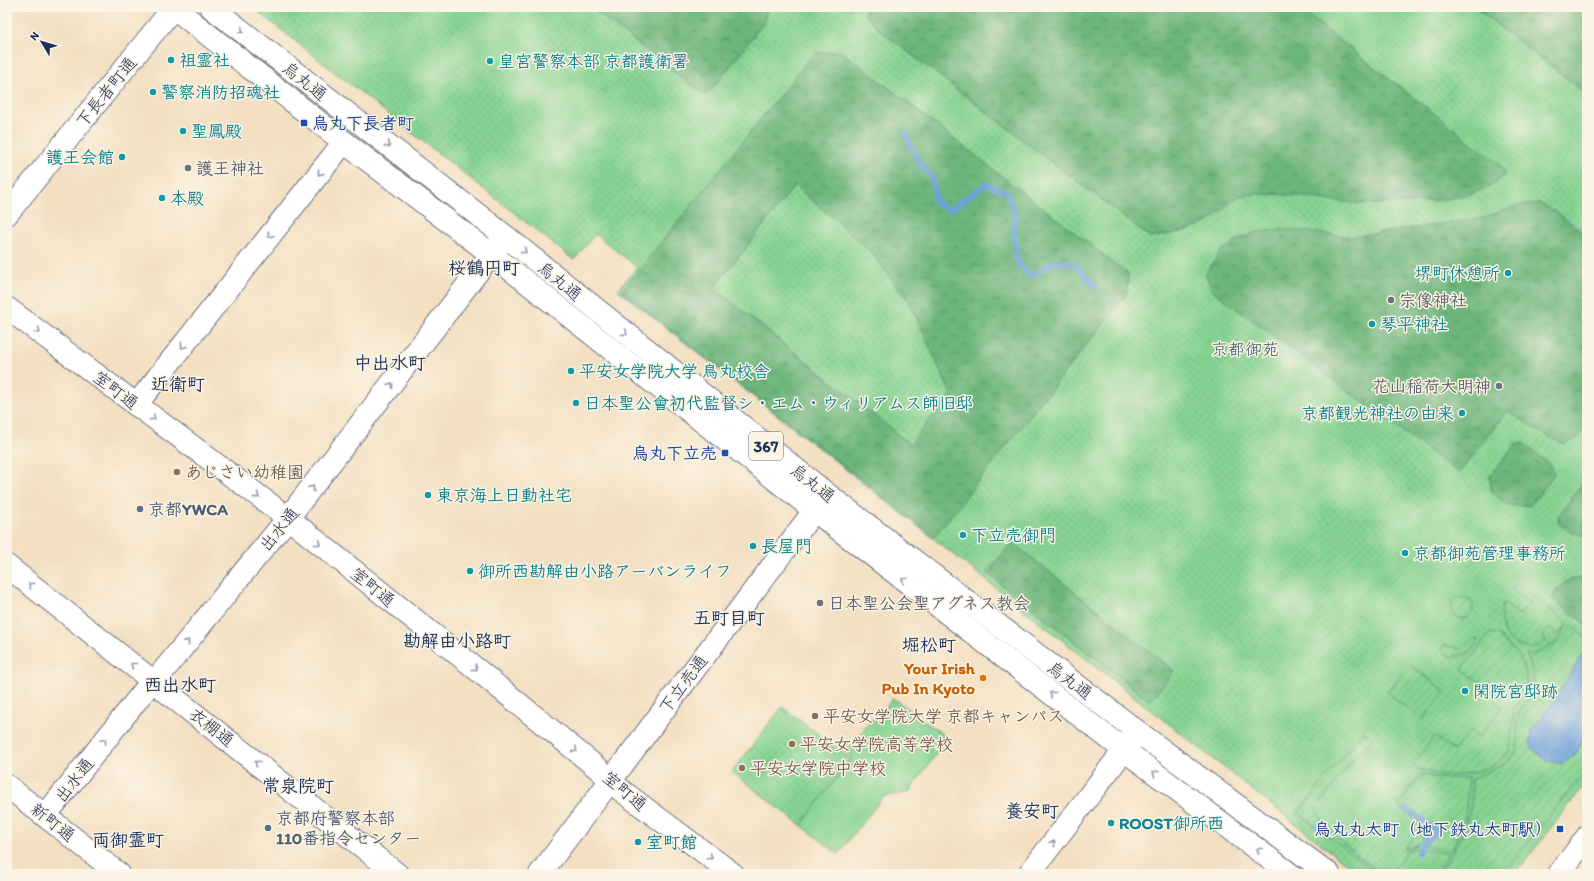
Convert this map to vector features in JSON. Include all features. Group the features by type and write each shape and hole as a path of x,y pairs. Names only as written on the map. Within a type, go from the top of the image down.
{"main road":[{"name":"烏丸通","path":"173,7 344,142 821,503 1138,732 1329,874"},
{"name":"下長者町通","path":"7,214 173,7"},
{"name":"烏丸通","path":"211,7 505,236 821,503 1124,750 1290,874"},
{"path":"136,406 344,142"},
{"name":"出水通","path":"45,816 148,686 155,681 288,518 505,236"},
{"name":"室町通","path":"7,308 136,406 288,518 480,672 622,791 733,874"},
{"name":"下立売通","path":"540,874 821,503"},
{"name":"衣棚通","path":"7,566 155,681 397,874"},
{"path":"1029,874 1138,732"},
{"name":"新町通","path":"7,786 119,874"},
{"path":"1560,874 1587,838"}],"green space":[{"name":"京都御苑","path":"252,7 1587,7 1587,782 1515,874 1359,874 618,290 637,267 595,234 574,260"},
{"path":"590,7 768,8 763,24 713,88 708,93 703,94"},
{"path":"865,7 1297,7 1499,164 1505,173 1495,183 1479,191 1459,197 1411,203 1368,204 1269,194 1242,196 1238,197 1215,217 1204,224 1182,232 1151,238 878,29 865,14"},
{"path":"1474,7 1587,7 1587,94 1576,86"},
{"path":"841,51 1128,274 1127,294 934,537 622,291 814,53","holes":["795,185 871,252 910,303 951,394 910,444 714,288"]},
{"path":"1540,203 1561,215 1587,236 1587,426 1575,440 1563,444 1537,430 1508,411 1459,473 1213,291 1205,275 1221,251 1241,238 1257,232 1286,229 1351,237 1482,218 1517,206"},
{"path":"1516,443 1523,443 1551,465 1554,475 1531,505 1510,506 1491,492 1490,476"},
{"path":"1587,478 1587,536 1570,532 1559,524 1558,516"},
{"path":"1012,542 1174,671 1150,701 987,573"},
{"path":"1582,578 1587,579 1587,625 1552,598 1558,589 1567,581"},
{"path":"1513,585 1522,587 1568,624 1559,635 1549,628 1542,637 1546,640 1541,645 1529,648 1517,645 1507,637 1501,621 1503,603 1520,615 1530,603 1511,588"},
{"path":"1462,597 1470,600 1473,608 1470,616 1462,619 1454,616 1451,608 1454,600"},
{"path":"1569,624 1587,638 1587,648 1551,705 1531,731 1532,748 1548,761 1570,757 1579,748 1587,734 1587,769 1503,874 1438,874 1453,852 1464,830 1471,806 1472,779 1494,769 1510,759 1518,746 1518,715 1534,688 1533,676 1527,655 1540,652 1551,644 1553,646"},
{"path":"1490,633 1498,634 1504,642 1519,655 1526,674 1526,689 1514,709 1510,749 1502,759 1492,766 1466,774 1439,774 1415,767 1412,765 1435,736 1454,751 1470,730 1479,737 1502,707 1493,699 1496,695 1462,669"},
{"path":"1476,638 1479,641 1469,653 1451,657 1441,650 1445,645 1461,649"},
{"path":"1409,664 1445,691 1423,720 1387,692"},
{"path":"893,698 948,738 909,792 883,797 838,854 801,825 851,759 852,757 846,752 872,719 876,721"},
{"path":"782,707 851,759 801,825 732,772"},
{"path":"1363,731 1373,739 1354,758 1316,809 1329,829 1345,845 1382,874 1378,874 1298,813"},
{"path":"1421,774 1439,778 1469,778 1465,819 1451,851 1418,844 1404,850 1423,825 1398,805"},
{"path":"1417,848 1449,854 1434,874 1390,874 1407,851"}],"water":[{"path":"1587,648 1587,734 1575,754 1562,764 1548,761 1532,748 1530,743 1531,731 1551,705"}],"waterway":[{"path":"905,132 918,162 933,178 935,202 950,210 986,184 1007,192 1015,214 1014,239 1017,261 1031,277 1053,262 1074,263 1094,285"},
{"path":"1407,809 1433,828 1437,834 1424,841 1418,853"}],"place":[{"name":"祖霊社","path":"171,60"},
{"name":"皇宮警察本部 京都護衛署","path":"490,61"},
{"name":"警察消防招魂社","path":"153,92"},
{"name":"烏丸下長者町","path":"304,123"},
{"name":"聖鳳殿","path":"183,131"},
{"name":"護王会館","path":"122,157"},
{"name":"護王神社","path":"188,168"},
{"name":"本殿","path":"162,198"},
{"name":"堺町休憩所","path":"1508,273"},
{"name":"宗像神社","path":"1391,300"},
{"name":"琴平神社","path":"1372,324"},
{"name":"平安女学院大学 鳥丸校舎","path":"571,371"},
{"name":"花山稲荷大明神","path":"1499,386"},
{"name":"日本聖公會初代監督シ・エム・ウィリアムス師旧邸","path":"576,403"},
{"name":"京都観光神社の由来","path":"1462,413"},
{"name":"烏丸下立売","path":"725,453"},
{"name":"あじさい幼稚園","path":"177,472"},
{"name":"東京海上日動社宅","path":"428,495"},
{"name":"京都YWCA","path":"140,509"},
{"name":"下立売御門","path":"963,535"},
{"name":"長屋門","path":"753,546"},
{"name":"京都御苑管理事務所","path":"1405,553"},
{"name":"御所西勘解由小路アーバンライフ","path":"470,571"},
{"name":"日本聖公会聖アグネス教会","path":"820,603"},
{"name":"Your Irish Pub In Kyoto","path":"983,678"},
{"name":"閑院宮邸跡","path":"1465,691"},
{"name":"平安女学院大学 京都キャンパス","path":"815,716"},
{"name":"平安女学院高等学校","path":"792,744"},
{"name":"平安女学院中学校","path":"742,768"},
{"name":"ROOST御所西","path":"1111,823"},
{"name":"京都府警察本部 110番指令センター","path":"268,828"},
{"name":"烏丸丸太町（地下鉄丸太町駅）","path":"1560,829"},
{"name":"室町館","path":"638,842"}],"district":[{"name":"桜鶴円町","path":"484,268"},
{"name":"中出水町","path":"390,363"},
{"name":"近衛町","path":"178,384"},
{"name":"五町目町","path":"729,618"},
{"name":"勘解由小路町","path":"457,641"},
{"name":"堀松町","path":"929,645"},
{"name":"西出水町","path":"180,685"},
{"name":"常泉院町","path":"298,786"},
{"name":"養安町","path":"1032,811"},
{"name":"両御霊町","path":"128,840"}]}
